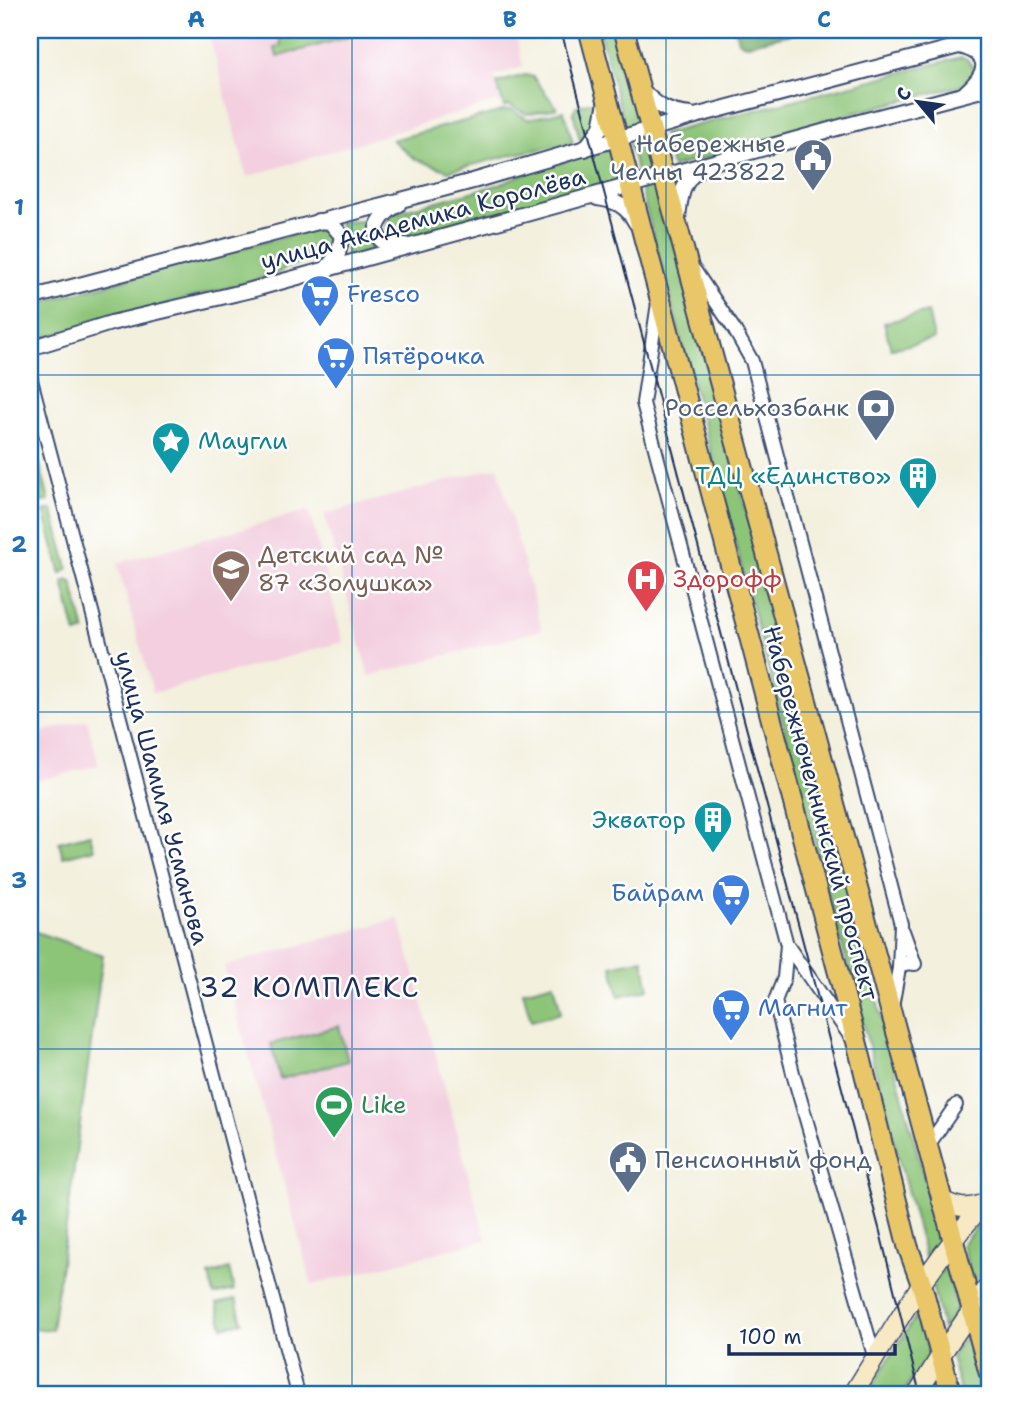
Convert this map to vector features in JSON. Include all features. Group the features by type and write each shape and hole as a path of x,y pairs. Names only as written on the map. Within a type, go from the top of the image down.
{"main road":[{"name":"Набережночелнинский проспект","path":"589,30 858,1047 908,1247 922,1286 951,1394"},
{"name":"Набережночелнинский проспект","path":"624,30 989,1372"},
{"path":"941,1200 954,1207 966,1209 987,1201"},
{"path":"853,1394 922,1286 953,1242 987,1201"},
{"path":"918,1394 989,1285"}],"street":[{"name":"улица Академика Королёва","path":"33,295 422,194 695,116 989,38"},
{"path":"960,46 977,53 983,69 979,80 962,95"},
{"path":"641,88 660,108 695,116"},
{"name":"улица Академика Королёва","path":"30,348 111,323 325,270 989,88"},
{"path":"584,149 601,127 607,97"},
{"path":"677,223 680,197 685,185 693,174 708,164"},
{"path":"411,246 388,244 380,238 377,231 378,221 388,210 422,194"},
{"path":"588,197 609,199 620,204 631,212 641,232"},
{"path":"318,221 330,222 342,236 338,254 325,270"},
{"path":"689,263 734,329 752,361 901,924 899,968 891,1014"},
{"path":"659,292 643,403 787,945 858,1047"},
{"name":"улица Шамиля Усманова","path":"30,376 298,1394"},
{"path":"787,945 784,978 775,1001 797,1090 875,1359"},
{"path":"927,1147 956,1105"}],"shaded area":[{"path":"208,30 515,30 523,67 494,76 500,103 494,102 247,177"},
{"path":"498,467 542,630 369,676 324,514"},
{"name":"Детский сад № 87 «Золушка»","path":"309,510 343,642 153,693 117,563"},
{"path":"87,720 99,765 30,783 30,735"},
{"path":"399,918 486,1240 312,1285 224,966"}],"green space":[{"path":"293,30 373,30 277,57 275,48 281,45 279,36"},
{"path":"599,30 616,30 642,127 626,131"},
{"path":"735,30 807,30 745,45 738,41"},
{"path":"961,57 967,59 974,69 973,75 963,85 846,115 794,135 672,167 663,134"},
{"path":"525,75 533,77 557,108 527,114 509,105 504,107 497,83"},
{"path":"592,102 594,125 590,134 580,141 573,112 576,106"},
{"path":"512,110 528,119 564,111 573,143 449,171 415,159 392,140"},
{"path":"646,140 654,172 638,176 629,144"},
{"path":"610,149 619,182 403,240 393,239 387,231 386,223 394,213 497,185 535,169"},
{"path":"659,184 931,1203 939,1240 925,1257 641,189"},
{"path":"372,221 374,242 378,248 346,258 347,236 338,222"},
{"path":"321,227 327,228 333,239 334,245 328,256 287,267 275,275 30,342 30,305"},
{"path":"928,312 934,339 891,349 884,323"},
{"path":"30,428 49,500 42,502 30,457"},
{"path":"52,509 68,568 61,574 44,511"},
{"path":"63,582 72,582 85,631 76,634"},
{"path":"90,834 94,849 63,857 59,842"},
{"path":"30,930 103,955 52,1330 30,1328"},
{"path":"643,959 649,989 619,996 612,966"},
{"path":"554,983 561,1013 531,1021 523,991"},
{"path":"339,1026 348,1061 280,1079 271,1044"},
{"path":"989,1213 989,1264 973,1284 962,1244"},
{"path":"946,1265 957,1308 943,1330 932,1285"},
{"path":"229,1269 234,1290 214,1295 209,1275"},
{"path":"236,1299 242,1322 223,1327 217,1304"},
{"path":"917,1314 929,1352 903,1394 867,1394"},
{"path":"965,1335 980,1394 961,1394 951,1357"}],"tram line":[{"path":"561,30 879,1228 920,1394"}],"place":[{"name":"Набережные Челны 423822","path":"813,192"},
{"name":"Fresco","path":"320,328"},
{"name":"Пятёрочка","path":"336,390"},
{"name":"Россельхозбанк","path":"876,442"},
{"name":"Маугли","path":"171,475"},
{"name":"ТДЦ «Единство»","path":"918,510"},
{"name":"Детский сад № 87 «Золушка»","path":"231,603"},
{"name":"Здорофф","path":"646,613"},
{"name":"Экватор","path":"713,854"},
{"name":"Байрам","path":"731,927"},
{"name":"Магнит","path":"731,1042"},
{"name":"Like","path":"334,1139"},
{"name":"Пенсионный фонд","path":"628,1194"}],"district":[{"name":"32 КОМПЛЕКС","path":"310,987"}]}
